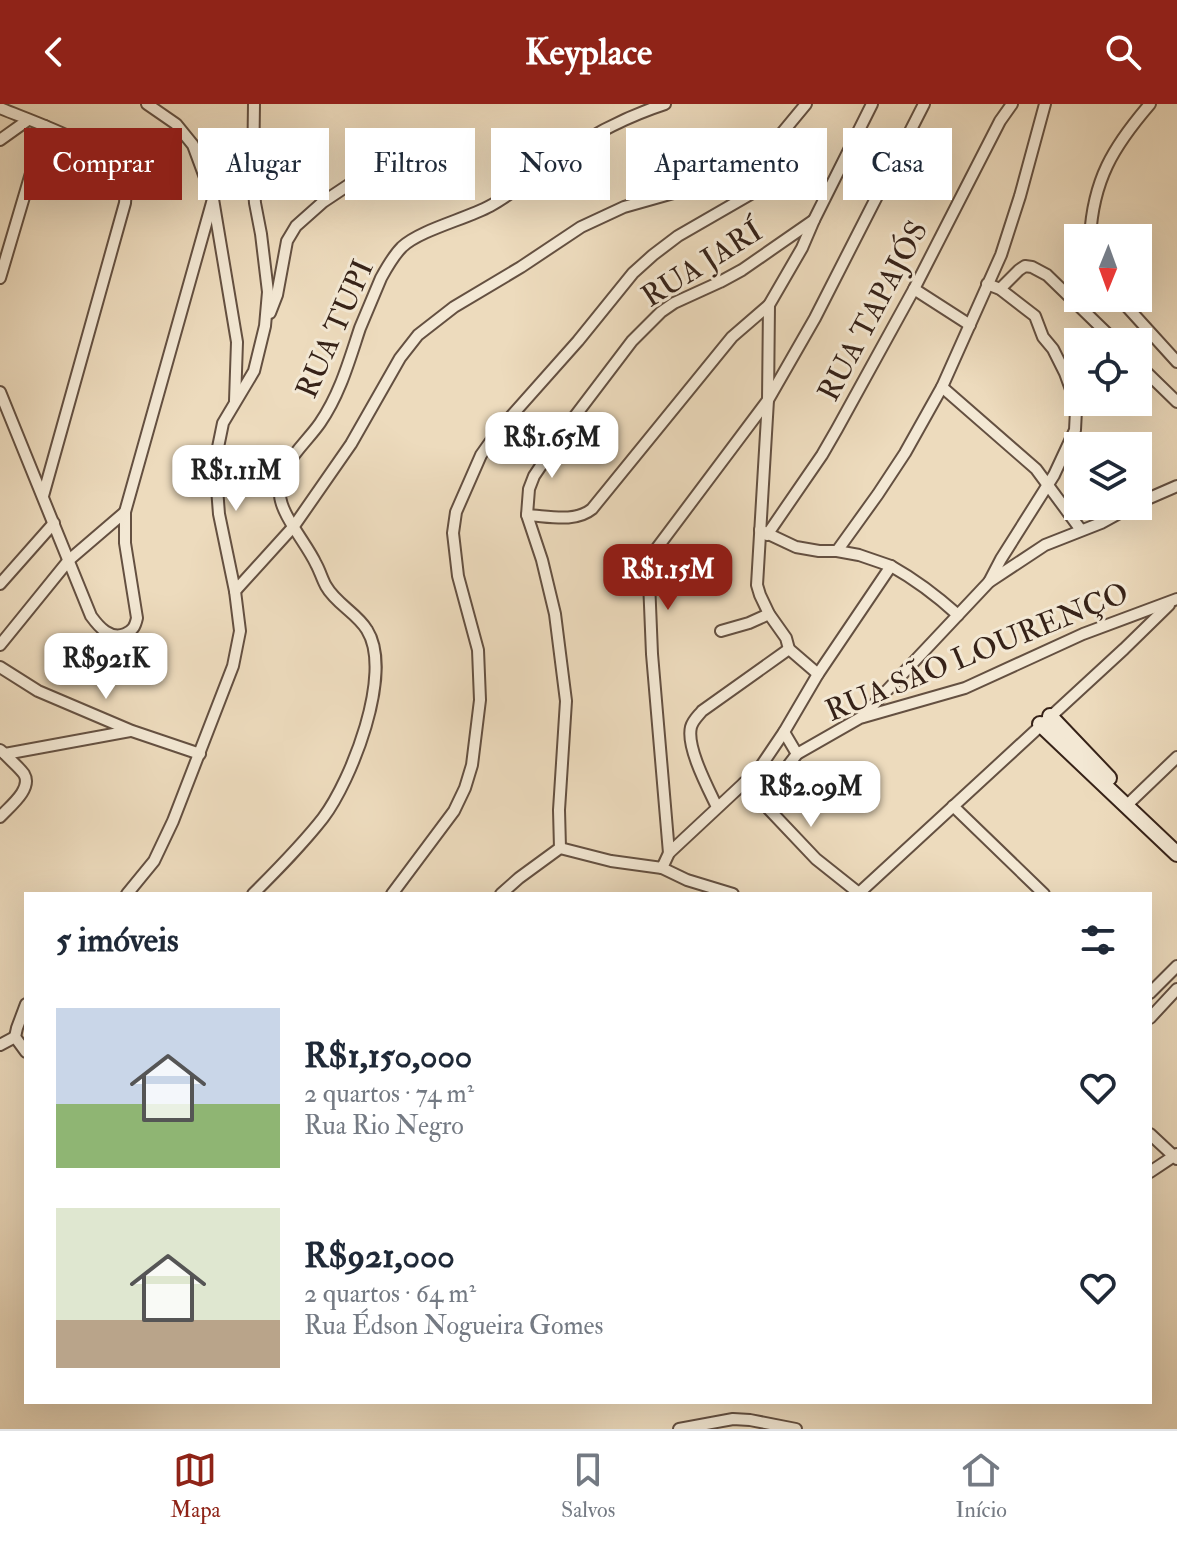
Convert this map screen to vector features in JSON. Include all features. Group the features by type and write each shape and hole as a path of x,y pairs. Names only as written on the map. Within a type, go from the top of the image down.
{"street":[{"path":"147,104 176,124 193,145 198,158"},
{"path":"254,104 255,203 268,292 265,326"},
{"name":"RUA TUPI","path":"255,892 323,818 340,792 375,690 375,655 367,629 326,586 317,564 284,513 280,482 286,465 333,401 381,278 403,246 416,238 496,203 561,155 632,115 665,104"},
{"path":"788,128 806,104"},
{"path":"527,515 577,517 592,509 732,337 769,305 802,248 872,104"},
{"path":"669,853 652,654 650,567 657,548 768,400 815,318 924,104"},
{"name":"RUA TAPAJÓS","path":"763,532 822,455 914,289 1000,121 1012,104"},
{"path":"837,551 885,484 942,387 1001,255 1045,104"},
{"path":"1091,224 1093,207 1108,161 1118,143 1150,104"},
{"path":"0,108 94,150 120,171 125,182 125,203 43,496"},
{"path":"0,140 28,120"},
{"path":"0,278 45,126"},
{"path":"129,892 154,861 200,754 233,666 240,631 219,514 215,462 223,423 254,371 265,326 277,295 287,241 296,226 345,187"},
{"path":"213,200 237,342 234,407"},
{"path":"0,392 91,616 100,629 118,636 132,630 137,618 125,543 125,512 213,200"},
{"path":"235,591 294,526 351,444 400,358 418,335 454,307 581,227 624,207 648,200"},
{"path":"393,892 454,811 472,765 480,700 478,650 458,576 453,533 456,512 481,455 633,273 678,236 740,200"},
{"name":"RUA JARÍ","path":"560,848 559,810 566,701 555,614 527,515 529,489 534,476 632,341 661,312 742,270 814,220"},
{"path":"1000,289 1025,266 1039,270 1102,328"},
{"path":"860,718 989,582 1049,485 1075,430 1076,410 1072,392 1035,316 1000,289 987,284"},
{"path":"914,289 970,325"},
{"path":"769,305 763,532 757,585 789,649 818,674"},
{"path":"1132,312 1177,362"},
{"path":"1152,378 1177,402"},
{"path":"942,387 1036,469 1081,530"},
{"path":"1152,497 1177,486"},
{"path":"0,645 69,560 125,512"},
{"path":"989,582 1045,545 1106,520"},
{"path":"0,584 54,523"},
{"path":"763,532 796,547 859,555 891,566 933,593 958,615"},
{"path":"662,868 669,853 759,769 891,566"},
{"path":"861,892 1175,600"},
{"name":"RUA SÃO LOURENÇO","path":"797,754 860,718 965,688 1083,634 1175,600"},
{"path":"721,631 769,614"},
{"path":"717,807 694,751 690,731 692,723 702,711 789,649"},
{"path":"0,667 38,691 132,731 200,754"},
{"path":"1045,720 1177,854"},
{"path":"2,752 132,731"},
{"path":"761,801 797,754 784,732"},
{"path":"0,817 26,783 25,775 2,752"},
{"path":"1129,804 1177,757"},
{"path":"744,783 816,859 857,892"},
{"path":"1129,804 1177,847"},
{"path":"953,806 1042,892"},
{"path":"503,892 560,848 611,861 662,868 687,880 726,892"},
{"path":"1152,991 1177,966"},
{"path":"1152,1016 1177,989"},
{"path":"24,1009 15,1037 24,1049"},
{"path":"0,1045 15,1037"},
{"path":"1152,1136 1176,1156 1152,1171"},
{"path":"679,1429 733,1419 796,1429"}]}
